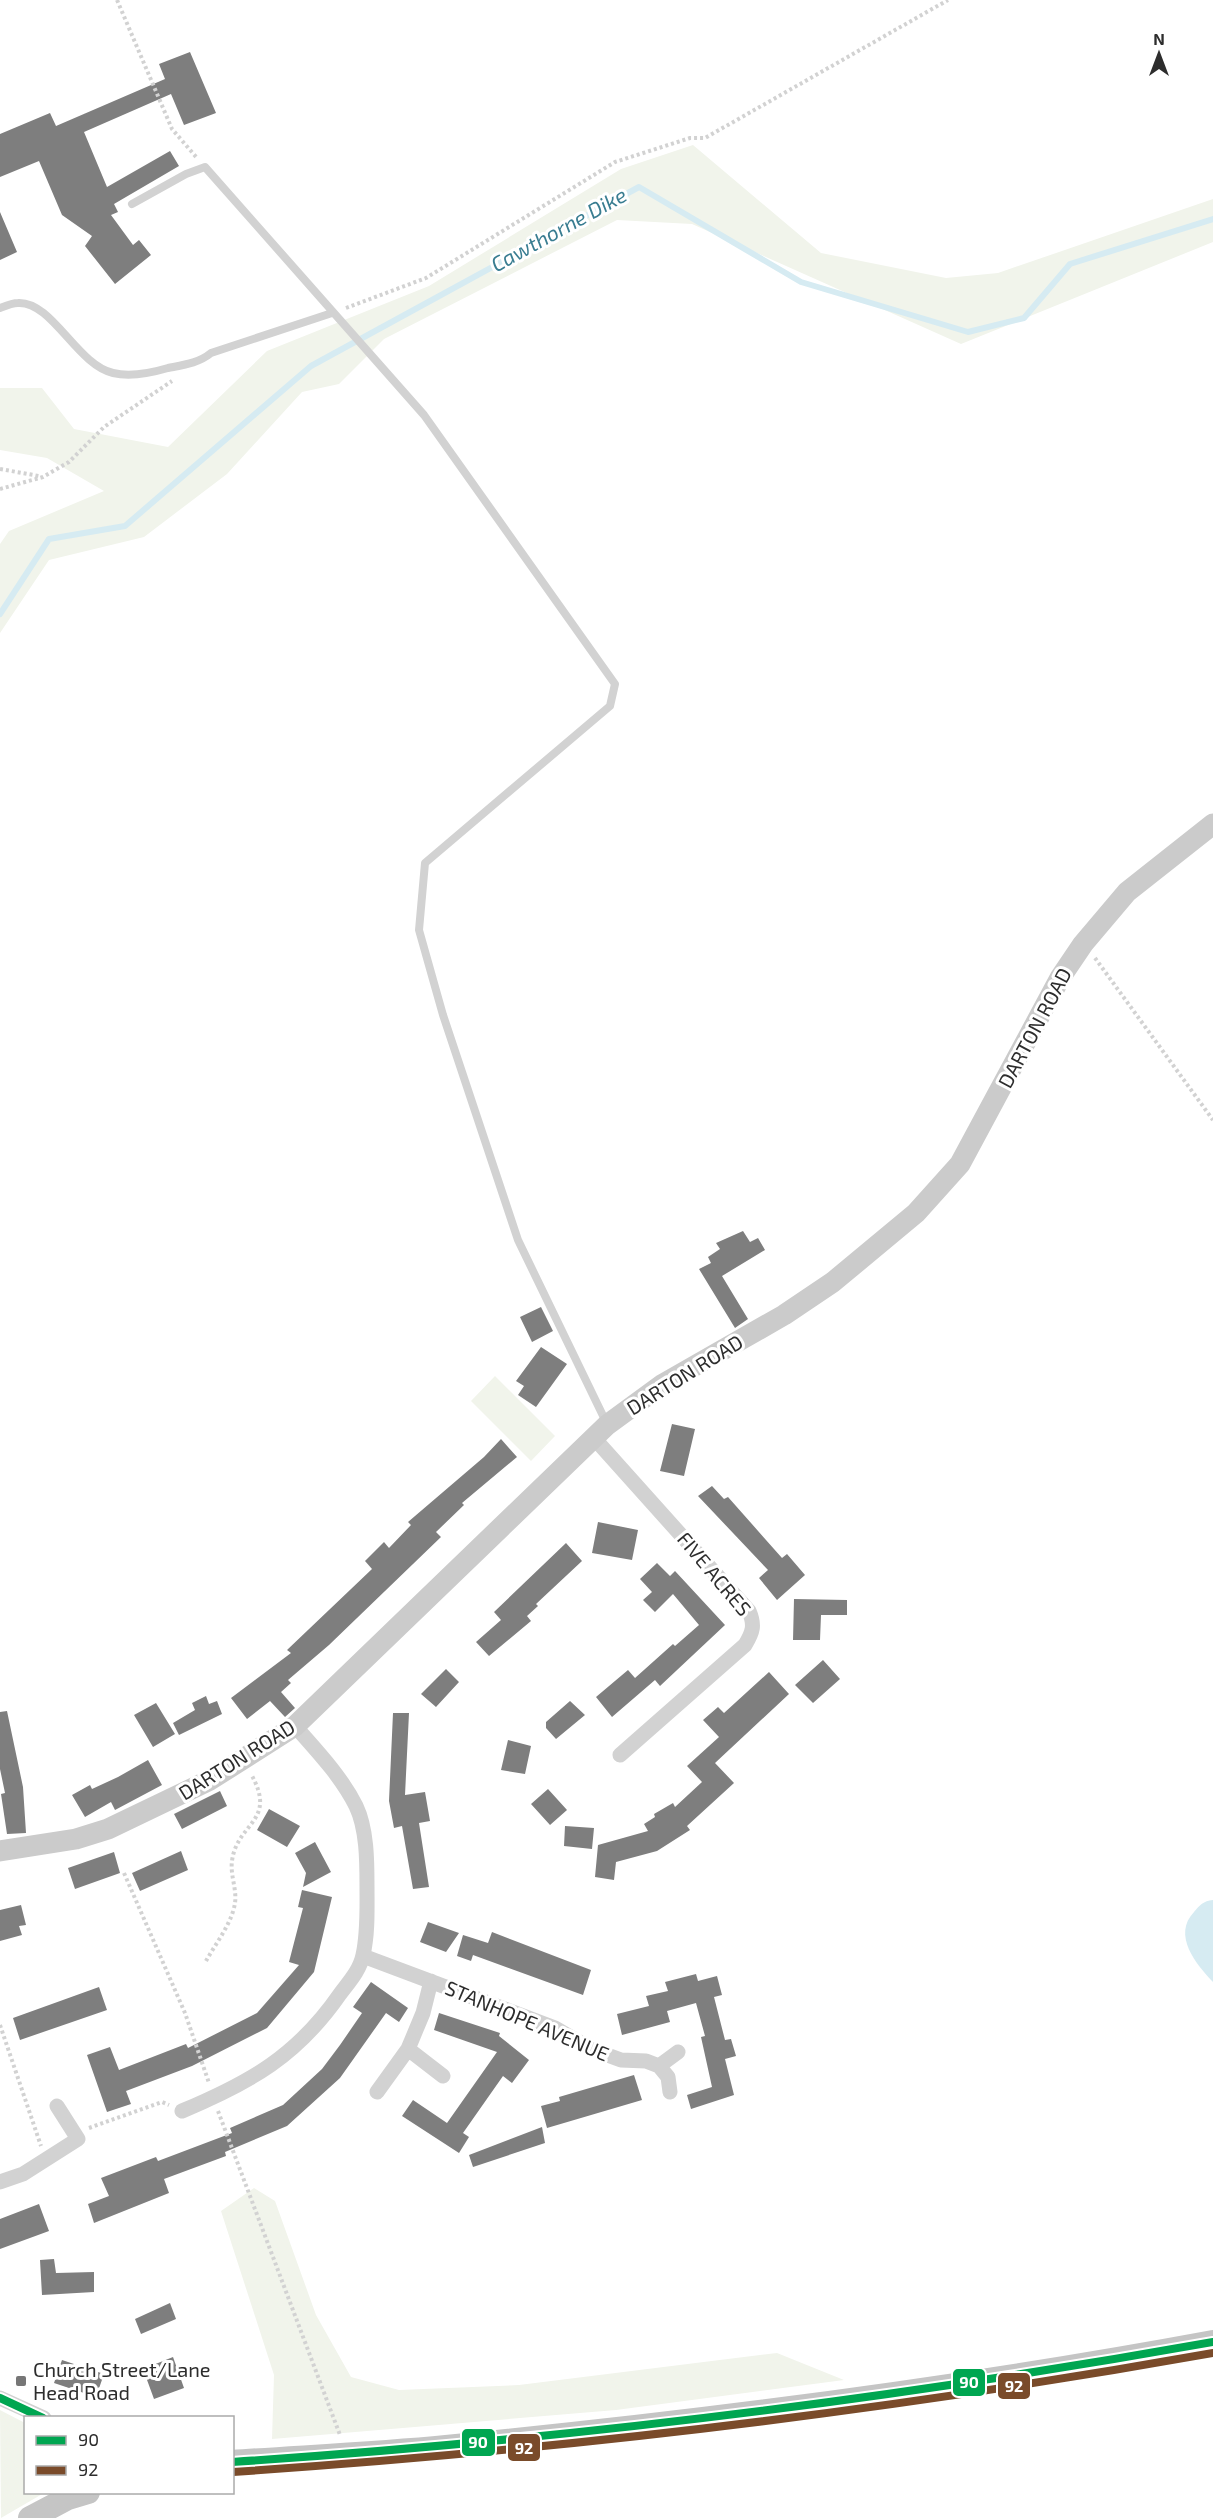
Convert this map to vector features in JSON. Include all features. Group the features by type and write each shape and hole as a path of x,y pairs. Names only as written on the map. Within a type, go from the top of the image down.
{"main road":[{"path":"234,2462 443,2447 700,2420 944,2388 1213,2342"},
{"path":"30,2518 68,2499 85,2494"}],"street":[{"name":"DARTON ROAD","path":"0,1851 76,1839 108,1829 161,1805 243,1760 295,1726 601,1432 663,1384 784,1315 842,1274 916,1213 960,1164 1060,978 1083,944 1127,892 1213,824"},
{"name":"FIVE ACRES","path":"601,1432 749,1611 754,1622 753,1633 745,1645 620,1755"},
{"path":"182,2111 232,2090 278,2062 322,2020 358,1968 363,1956 366,1928 367,1855 357,1808 337,1774 295,1726"},
{"name":"STANHOPE AVENUE","path":"363,1956 555,2028 591,2049 621,2060 646,2061 659,2067"},
{"path":"376,2092 408,2049 423,2013 431,1981"},
{"path":"408,2049 443,2076"},
{"path":"670,2092 668,2077 659,2067 678,2052"},
{"path":"0,2182 23,2174 78,2139 57,2106"},
{"path":"0,2398 40,2416"}],"lane":[{"path":"132,204 186,174 205,167 424,415 615,684 610,706 425,863 419,930 443,1015 518,1240 601,1432"},
{"path":"0,308 19,303 31,306 48,318 93,363 113,373 148,373 203,359 211,353 332,313"}],"path":[{"path":"117,0 172,129 205,167"},
{"path":"332,313 426,278 615,162 690,138 705,138 948,0"},
{"path":"0,489 43,477 69,462 104,427 174,380"},
{"path":"0,470 43,477"},
{"path":"1083,944 1213,1120"},
{"path":"206,1961 235,1904 231,1863 234,1852 261,1808 260,1791 243,1760"},
{"path":"124,1873 185,2013 214,2098 347,2454"},
{"path":"0,2025 45,2160"},
{"path":"78,2139 93,2125 162,2102 182,2111"}],"shaded area":[{"path":"693,145 821,253 946,278 998,273 1213,199 1213,242 961,344 692,224 617,220 384,339 339,384 302,392 227,474 144,537 49,560 0,633 0,544 9,531 104,491 47,458 0,450 0,388 42,388 74,429 168,447 267,351 429,286 621,169"},
{"path":"495,1376 555,1436 531,1461 471,1401"},
{"path":"1213,1900 1213,1982 1189,1949 1185,1930 1188,1921 1198,1907 1204,1902"},
{"path":"254,2188 275,2201 316,2315 351,2377 399,2390 519,2385 777,2353 844,2380 616,2410 272,2439 274,2375 221,2211"},
{"path":"0,2410 24,2422 24,2494 42,2494 1,2518"}],"building":[{"path":"190,52 216,113 184,125 171,94 84,132 107,187 170,151 179,166 114,204 118,212 111,215 133,245 139,240 151,255 115,284 85,246 92,236 62,215 39,161 0,177 0,134 50,113 56,126 165,79 159,64"},
{"path":"0,212 17,252 0,260"},
{"path":"743,1231 750,1242 758,1238 765,1250 722,1276 748,1319 735,1328 699,1269 711,1263 708,1257 720,1249 716,1243"},
{"path":"541,1307 553,1331 532,1342 520,1317"},
{"path":"541,1347 567,1364 536,1407 518,1395 524,1386 516,1381"},
{"path":"672,1424 695,1429 684,1476 660,1471"},
{"path":"501,1439 517,1457 462,1503 464,1505 436,1532 441,1537 329,1645 288,1680 291,1683 281,1692 295,1708 285,1717 270,1701 247,1719 231,1698 291,1653 287,1650 372,1569 365,1561 384,1542 389,1548 411,1525 408,1522 484,1457"},
{"path":"712,1486 724,1499 728,1497 782,1558 787,1554 805,1575 777,1600 759,1578 768,1570 698,1496"},
{"path":"598,1522 638,1530 632,1560 592,1553"},
{"path":"566,1543 582,1561 536,1604 538,1606 527,1616 531,1621 489,1656 476,1642 501,1620 494,1612"},
{"path":"657,1563 670,1576 675,1571 725,1625 660,1686 655,1680 612,1717 596,1697 628,1670 635,1678 673,1644 675,1646 699,1625 673,1594 655,1612 643,1600 652,1592 640,1579"},
{"path":"794,1599 847,1600 847,1615 821,1615 820,1640 793,1640"},
{"path":"823,1660 840,1679 813,1703 795,1685"},
{"path":"446,1669 459,1682 436,1707 421,1694"},
{"path":"769,1672 789,1694 715,1763 734,1783 687,1826 690,1830 657,1851 616,1862 614,1880 595,1877 598,1845 648,1831 644,1824 655,1817 654,1814 673,1803 675,1807 702,1782 687,1766 719,1737 703,1720 718,1707 724,1713"},
{"path":"206,1696 209,1704 217,1701 222,1714 179,1735 173,1723 195,1710 192,1703"},
{"path":"570,1701 585,1715 556,1739 546,1728 546,1722"},
{"path":"156,1703 175,1734 153,1747 134,1715"},
{"path":"7,1711 23,1787 26,1833 7,1834 1,1794 5,1793 0,1769 0,1712"},
{"path":"393,1713 409,1713 405,1795 425,1792 430,1821 419,1823 429,1887 413,1889 402,1826 394,1828 389,1801"},
{"path":"508,1740 531,1746 525,1774 501,1770"},
{"path":"148,1760 162,1785 115,1810 111,1802 85,1817 72,1795 90,1785 92,1789"},
{"path":"548,1789 567,1810 550,1825 531,1804"},
{"path":"220,1791 227,1806 182,1829 174,1814"},
{"path":"269,1809 300,1826 287,1847 257,1830"},
{"path":"565,1826 594,1828 592,1849 564,1846"},
{"path":"315,1842 331,1872 303,1887 306,1873 295,1853"},
{"path":"181,1851 188,1870 140,1891 132,1873"},
{"path":"114,1852 120,1873 75,1889 68,1868"},
{"path":"302,1890 332,1897 314,1972 267,2028 192,2066 126,2091 131,2104 107,2112 87,2055 110,2047 119,2070 186,2044 188,2048 257,2013 299,1965 289,1962 303,1908 298,1907"},
{"path":"21,1905 26,1925 19,1926 22,1935 0,1941 0,1910"},
{"path":"428,1922 459,1933 446,1952 420,1942"},
{"path":"492,1932 591,1970 583,1995 473,1955 471,1961 457,1956 463,1935 488,1943"},
{"path":"696,1974 698,1981 717,1976 722,1995 714,1997 725,2040 731,2039 736,2056 725,2059 734,2095 691,2109 687,2095 712,2087 701,2037 705,2036 696,2003 667,2011 670,2022 622,2035 617,2014 649,2006 646,1996 668,1991 665,1982"},
{"path":"371,1982 408,2008 399,2022 386,2013 340,2078 287,2126 225,2152 226,2156 164,2179 169,2193 94,2223 88,2204 109,2196 101,2178 156,2157 158,2161 232,2133 230,2128 283,2105 322,2069 340,2045 362,2013 353,2007"},
{"path":"99,1987 107,2010 20,2040 13,2018"},
{"path":"439,2013 500,2033 499,2036 529,2060 512,2083 503,2076 463,2133 469,2137 459,2153 402,2116 413,2100 447,2123 497,2052 434,2030"},
{"path":"634,2075 642,2100 547,2128 541,2106 560,2101 559,2097"},
{"path":"542,2127 545,2143 473,2167 469,2155"},
{"path":"39,2204 49,2231 0,2249 0,2219"},
{"path":"54,2259 56,2273 94,2272 94,2292 42,2295 40,2260"},
{"path":"170,2303 176,2319 141,2334 135,2319"},
{"path":"173,2357 184,2388 154,2399 143,2369"},
{"path":"62,2360 104,2374 96,2397 54,2383"}],"waterway":[{"name":"Cawthorne Dike","path":"0,614 49,539 125,526 311,366 639,187 801,282 968,332 1024,318 1070,264 1213,219"}],"transit line":[{"name":"90","path":"234,2462 479,2442 724,2416 969,2382 1213,2342"},
{"name":"92","path":"234,2472 479,2452 724,2426 969,2393 1213,2353"},
{"name":"90","path":"0,2398 39,2416"}],"place":[{"name":"Church Street/Lane Head Road","path":"21,2381"}]}
